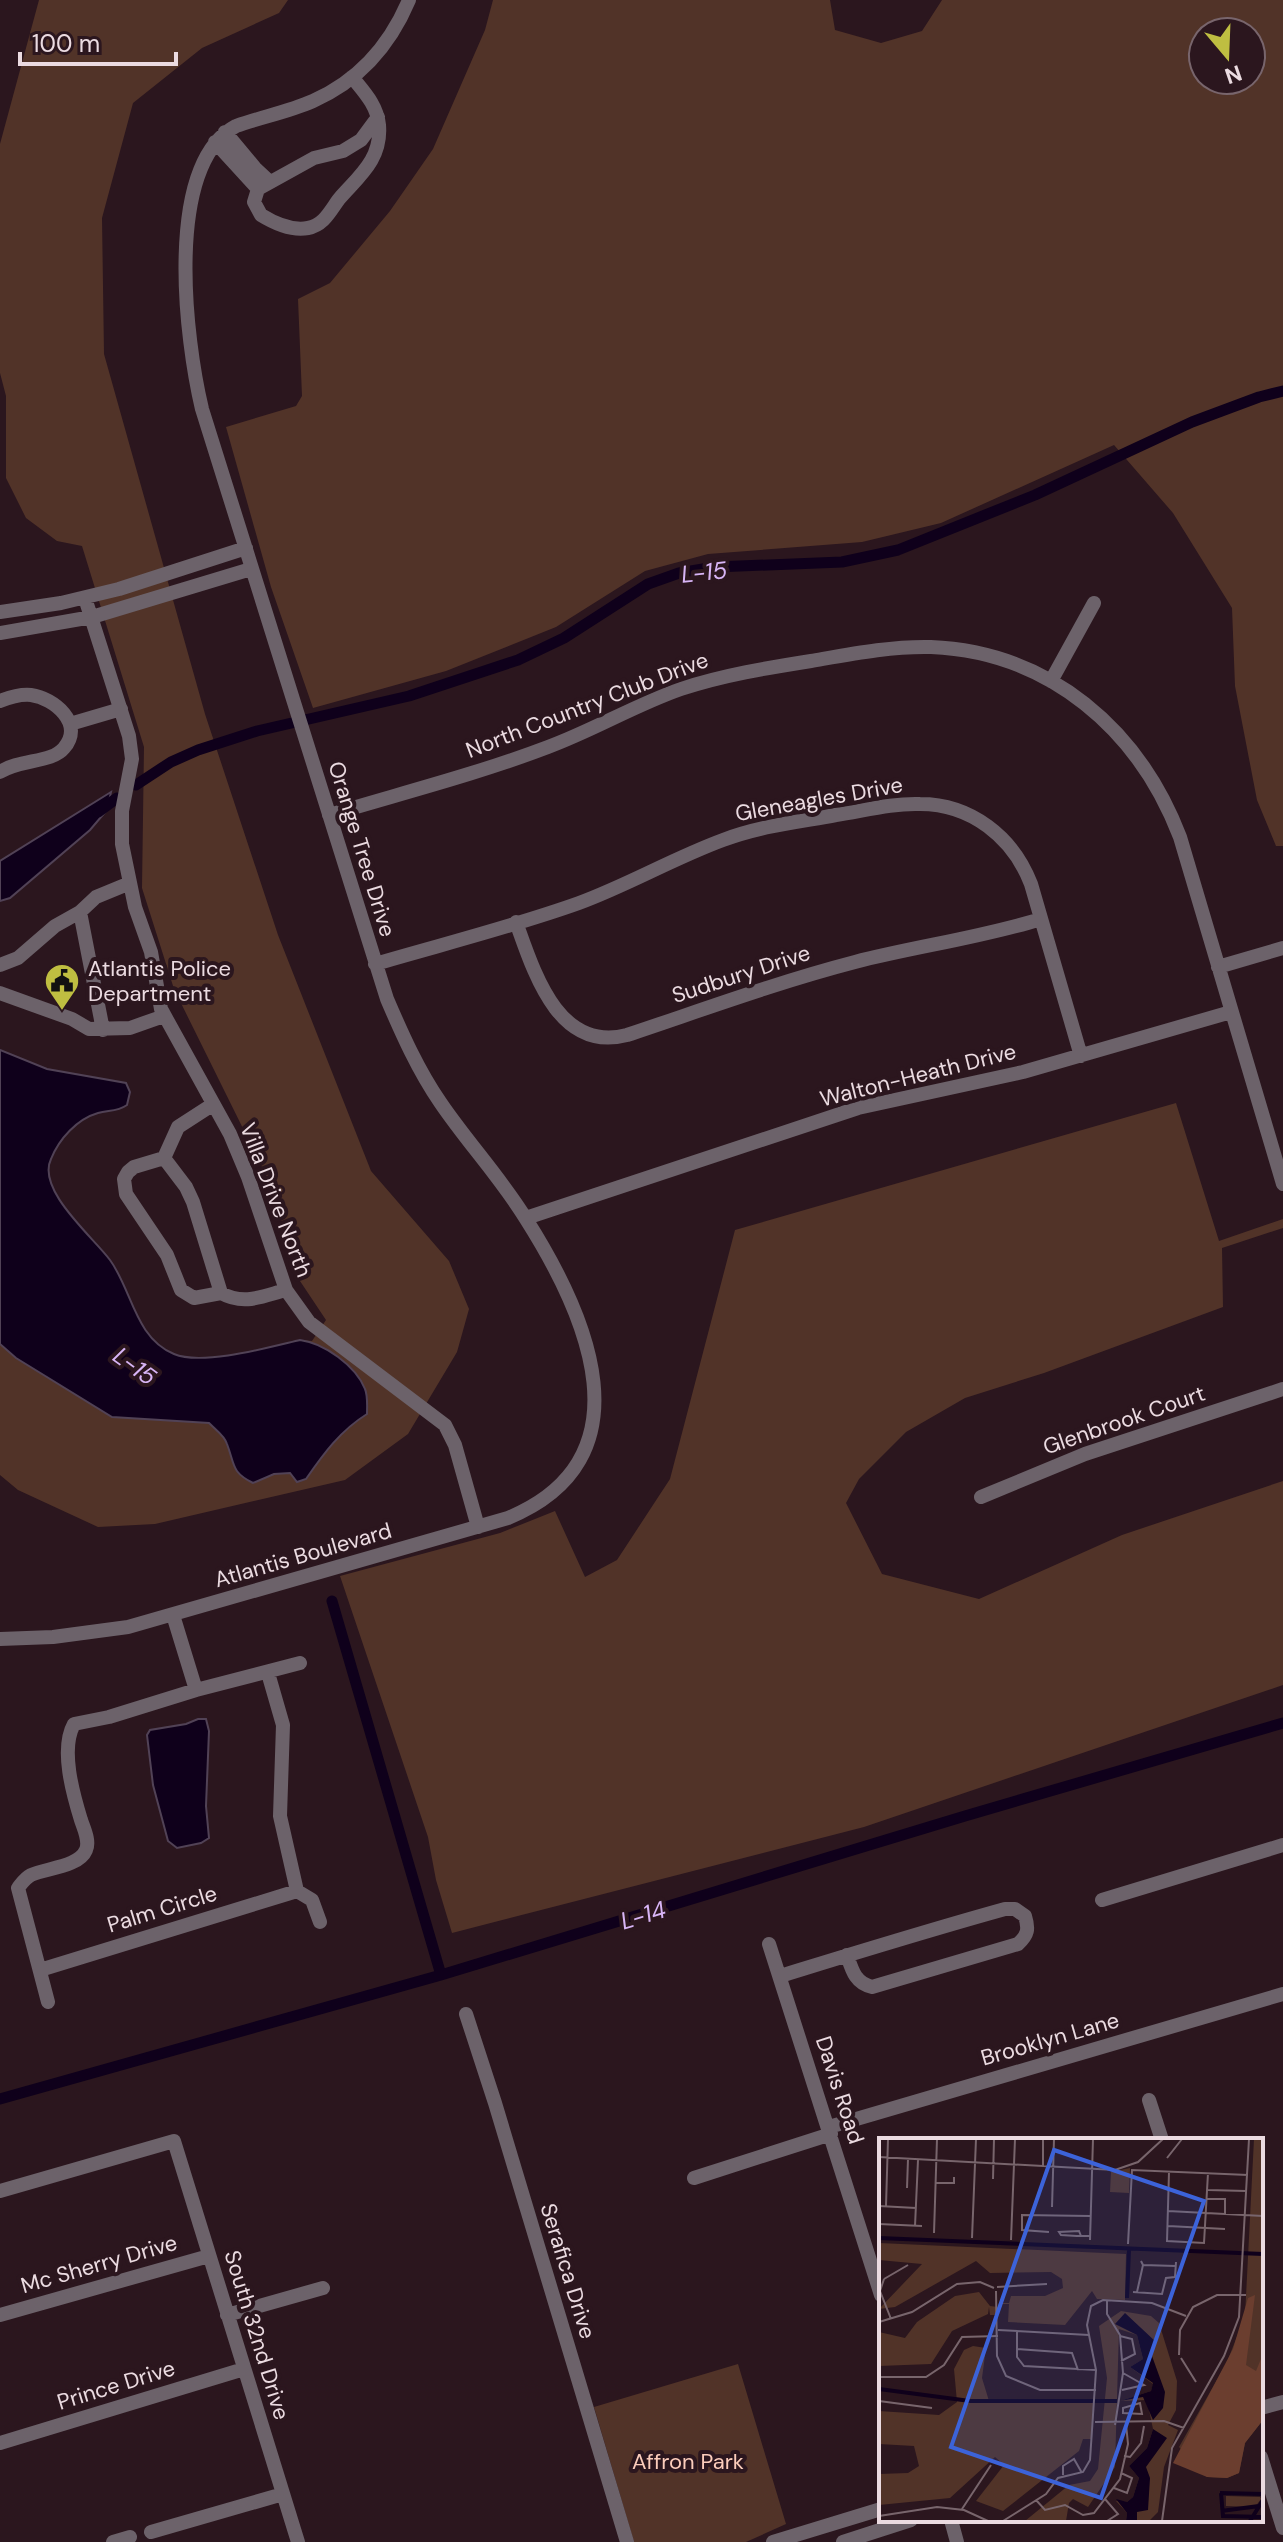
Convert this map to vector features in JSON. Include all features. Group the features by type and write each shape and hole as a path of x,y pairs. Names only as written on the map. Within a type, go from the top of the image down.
{"street":[{"path":"264,186 220,137 312,101 352,77 385,44 409,0"},
{"path":"352,77 373,103 378,117 378,141 371,163 330,213 315,226 292,228 261,215 254,202 264,186 314,158 343,151 361,140 378,117"},
{"name":"Orange Tree Drive","path":"220,137 199,169 189,224 185,300 194,376 202,409 375,964 402,1033 431,1087 458,1128 526,1218 564,1288 590,1359 596,1393 592,1428 586,1445"},
{"path":"246,548 85,598 1,608 4,632 92,617 251,569"},
{"name":"Villa Drive North","path":"85,598 129,736 132,759 121,827 130,883 151,952 164,1016 230,1134 248,1177 286,1290 309,1322 445,1425 455,1445 478,1527"},
{"path":"1051,681 1094,603"},
{"name":"North Country Club Drive","path":"329,815 520,758 650,700 753,671 882,649 931,647 995,658 1051,681 1094,710 1146,767 1161,792 1180,837 1283,1184"},
{"path":"0,701 17,695 41,698 56,705 70,724 70,739 58,755 19,763 0,772"},
{"path":"70,724 121,709"},
{"name":"Gleneagles Drive","path":"375,964 615,889 698,850 754,830 891,806 923,804 964,813 992,829 1004,840 1028,876 1081,1056"},
{"path":"0,965 18,958 55,926 80,912 96,897 130,883"},
{"path":"80,912 103,1030"},
{"name":"Sudbury Drive","path":"516,922 540,981 559,1014 582,1033 612,1038 814,973 980,936 1041,919"},
{"path":"1218,967 1283,948"},
{"path":"0,993 72,1019 89,1029 130,1028 164,1016"},
{"name":"Walton-Heath Drive","path":"526,1218 858,1108 1023,1072 1231,1012"},
{"path":"212,1105 178,1127 164,1158 134,1167 128,1172 124,1186 126,1194 167,1255 181,1290 194,1298 221,1293 245,1301 286,1290"},
{"path":"164,1158 186,1187 193,1202 221,1293"},
{"name":"Glenbrook Court","path":"981,1497 1085,1454 1283,1389"},
{"name":"Atlantis Boulevard","path":"0,1639 91,1633 173,1615 508,1518 540,1502 563,1482 586,1445"},
{"path":"173,1615 196,1690"},
{"path":"48,2002 18,1888 28,1876 79,1859 86,1851 88,1841 72,1789 68,1734 74,1724 300,1663"},
{"path":"268,1673 283,1725 280,1816 297,1891 312,1900 320,1922"},
{"path":"1102,1900 1283,1845"},
{"name":"Palm Circle","path":"40,1970 297,1891"},
{"path":"780,1976 847,1955 1005,1909 1015,1909 1025,1916 1029,1927 1026,1937 1018,1944 872,1987 859,1982 847,1955"},
{"name":"Davis Road","path":"769,1944 879,2289"},
{"name":"Brooklyn Lane","path":"694,2178 830,2130 1283,1994"},
{"name":"Serafica Drive","path":"466,2014 627,2542"},
{"path":"1149,2100 1161,2138"},
{"name":"South 32nd Drive","path":"0,2191 174,2141 298,2542"},
{"name":"Mc Sherry Drive","path":"0,2315 209,2256"},
{"path":"227,2315 323,2288"},
{"name":"Prince Drive","path":"0,2443 244,2369"},
{"path":"1263,2407 1283,2402"},
{"path":"1263,2463 1283,2528"},
{"path":"151,2532 283,2494"},
{"path":"773,2542 879,2510"},
{"path":"843,2542 905,2522"},
{"path":"952,2522 957,2542"},
{"path":"113,2542 130,2537"}],"green space":[{"path":"39,0 288,0 279,13 202,48 133,103 102,218 104,354 205,714 278,935 371,1171 449,1261 469,1309 457,1352 408,1434 345,1480 155,1524 98,1527 18,1490 0,1475 0,1050 47,1069 126,1083 130,1092 127,1105 90,1116 76,1125 59,1144 49,1171 59,1199 110,1260 142,1325 161,1347 186,1357 218,1357 300,1340 312,1341 326,1320 300,1281 266,1175 174,989 142,888 144,747 82,546 57,541 26,518 6,478 6,396 0,373 0,144"},
{"path":"493,0 830,0 835,30 881,43 922,31 942,0 1283,0 1283,846 1276,846 1257,800 1235,686 1232,608 1173,513 1114,445 941,523 862,542 708,554 645,571 556,627 446,671 313,708 271,587 226,427 296,406 302,396 298,299 330,283 390,211 433,149 485,30"},
{"path":"1176,1103 1219,1241 1283,1219 1283,1228 1222,1248 1223,1307 1044,1373 965,1398 906,1432 859,1479 846,1503 882,1574 979,1599 1122,1535 1283,1481 1283,1685 864,1827 452,1933 436,1880 428,1837 340,1576 500,1533 555,1511 585,1577 617,1560 670,1479 735,1230"},
{"name":"Affron Park","path":"738,2364 786,2524 746,2542 634,2542 594,2407"}],"water":[{"path":"111,792 107,810 90,830 10,898 0,901 0,861"},
{"path":"0,1050 47,1069 126,1083 130,1092 127,1105 90,1116 76,1125 59,1144 49,1171 59,1199 110,1260 142,1325 161,1347 174,1354 201,1358 300,1340 338,1357 361,1380 367,1395 367,1414 333,1443 306,1479 297,1482 290,1473 274,1474 253,1483 237,1471 226,1441 209,1423 112,1417 16,1358 0,1344"},
{"path":"206,1719 209,1731 206,1806 209,1838 177,1848 168,1841 153,1785 147,1735 150,1730"}],"waterway":[{"name":"L-15","path":"136,785 171,762 198,750 257,731 409,696 518,660 564,638 648,584 679,573 715,567 842,562 898,550 1035,495 1192,422 1283,391"},
{"name":"L-15","path":"98,812 117,798"},
{"name":"L-15","path":"332,1601 441,1975"},
{"name":"L-14","path":"0,2099 441,1975 1283,1723"}],"place":[{"name":"Atlantis Police Department","path":"62,1012"}]}
